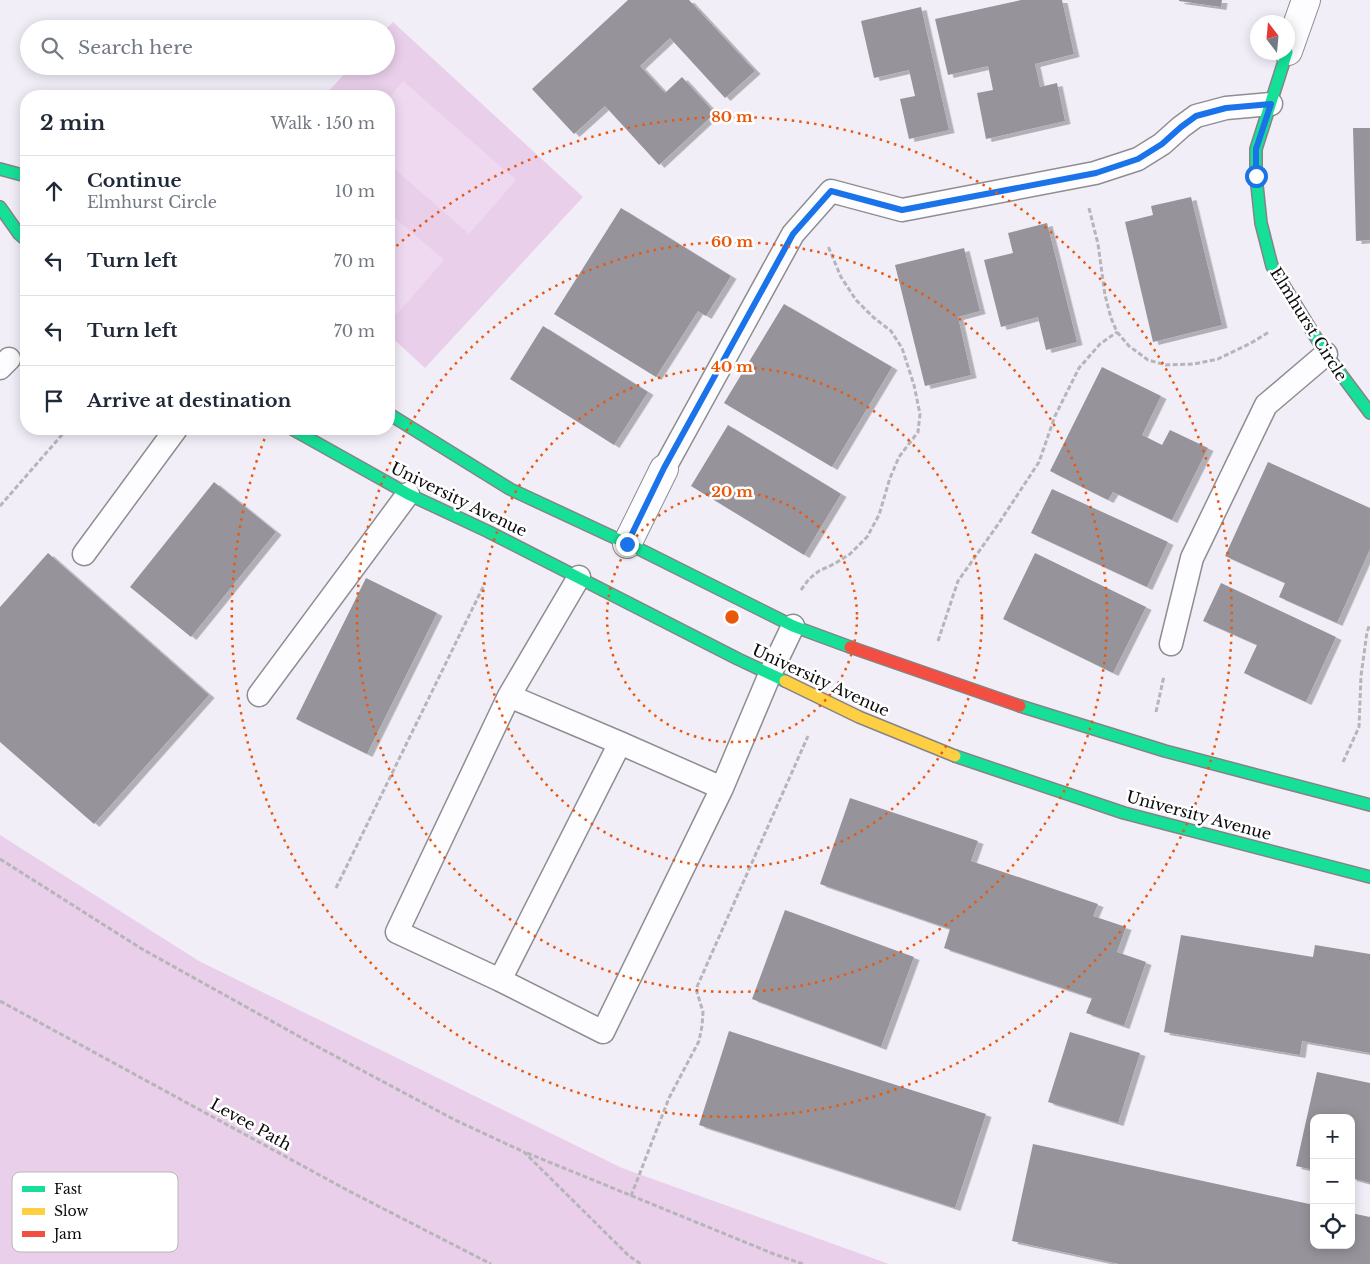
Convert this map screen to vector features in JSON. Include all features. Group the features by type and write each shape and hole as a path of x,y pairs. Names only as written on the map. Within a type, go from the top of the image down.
{"street":[{"name":"Elmhurst Circle","path":"1295,30 1306,0"},
{"name":"Elmhurst Circle","path":"1285,60 1256,149 1260,223 1272,266 1326,354 1370,413"},
{"path":"0,169 20,174"},
{"path":"0,206 20,235"},
{"name":"University Avenue","path":"395,418 510,489 793,626 992,697 1166,751 1370,804"},
{"name":"University Avenue","path":"303,435 408,494 487,531 859,717 956,756 1124,813 1370,878"},
{"path":"627,544 664,468"}],"lane":[{"path":"664,468 793,234 831,191 902,210 1096,173 1138,159 1162,144 1196,116 1226,108 1271,104"},
{"path":"1171,644 1192,558 1266,405 1326,354"},
{"path":"84,554 172,435"},
{"path":"259,695 408,494"},
{"path":"580,577 509,696 397,932 500,980 603,1032 722,788 770,674 793,626"},
{"path":"509,696 620,742 722,788"},
{"path":"500,980 620,742"}],"path":[{"path":"1080,176 1098,244 1105,295 1117,332 1129,346 1148,360 1166,365 1194,364 1218,359 1251,343 1300,313"},
{"path":"800,590 809,578 850,554 867,537 878,515 899,457 918,432 920,414 914,385 902,348 891,331 856,300 841,277 827,243 817,207"},
{"path":"938,643 958,581 1039,462 1055,416 1079,368 1100,344 1117,332"},
{"path":"0,506 62,435"},
{"path":"336,888 485,583"},
{"path":"1342,765 1358,727 1361,676 1367,632 1370,624"},
{"path":"1154,719 1171,644"},
{"path":"631,1196 669,1098 699,1041 703,1012 696,989 808,736"},
{"path":"0,859 159,958 454,1120 524,1152 774,1254 803,1264"},
{"name":"Levee Path","path":"0,1001 347,1190 492,1264"},
{"path":"524,1152 629,1256 641,1264"}],"shaded area":[{"path":"395,24 583,197 425,368 395,340 395,90 330,90 344,75 395,75"},
{"path":"403,81 516,180 469,234 395,169 395,91"},
{"path":"395,218 444,260 397,314 395,312"},
{"path":"0,835 199,961 622,1168 889,1264 0,1264"}],"building":[{"path":"628,0 689,0 755,71 725,98 670,38 640,66 665,93 682,77 715,113 659,165 605,106 574,134 532,89"},
{"path":"1021,0 1062,0 1074,54 1035,64 1040,87 1057,83 1065,121 986,139 977,93 993,90 988,66 948,75 935,19"},
{"path":"1179,0 1222,0 1221,7"},
{"path":"921,7 949,130 909,139 900,99 915,96 909,70 874,78 861,21"},
{"path":"1353,128 1370,128 1370,240 1356,241"},
{"path":"1191,197 1222,325 1153,342 1125,222 1153,215 1151,206"},
{"path":"621,208 731,276 706,316 698,311 656,377 554,314"},
{"path":"1047,223 1077,342 1046,350 1038,317 1001,327 984,260 1013,253 1008,233"},
{"path":"964,248 980,311 958,317 971,375 925,386 895,265"},
{"path":"784,304 892,367 832,467 724,403"},
{"path":"543,326 648,392 614,445 510,379"},
{"path":"1102,367 1161,396 1142,435 1162,445 1170,430 1208,448 1172,520 1113,492 1108,500 1050,471"},
{"path":"728,425 841,494 804,555 691,486"},
{"path":"1268,462 1370,508 1370,549 1337,623 1279,597 1285,583 1225,556"},
{"path":"214,482 276,532 191,637 130,587"},
{"path":"1052,489 1168,542 1147,587 1031,533"},
{"path":"48,553 209,695 94,824 0,742 0,607"},
{"path":"1035,553 1146,607 1113,673 1003,619"},
{"path":"366,578 437,613 367,754 296,719"},
{"path":"1221,583 1336,637 1306,702 1244,673 1257,645 1203,621"},
{"path":"850,798 978,841 971,861 1098,904 1093,916 1126,927 1117,952 1146,962 1124,1026 1086,1013 1092,998 944,948 950,929 820,884"},
{"path":"785,910 914,957 881,1047 752,999"},
{"path":"1181,935 1313,957 1315,945 1370,954 1370,1053 1302,1041 1300,1055 1164,1032"},
{"path":"729,1031 986,1114 955,1208 699,1125"},
{"path":"1070,1032 1140,1053 1118,1123 1048,1102"},
{"path":"1317,1072 1370,1083 1370,1183 1355,1179 1355,1114 1310,1114 1310,1169 1296,1166"},
{"path":"1033,1144 1310,1204 1310,1249 1355,1249 1355,1214 1370,1217 1370,1264 1119,1264 1012,1241"}],"traffic: fast":[{"path":"1284,60 1256,149 1256,176 1261,223 1272,266 1326,354 1370,413"},
{"path":"0,169 20,174"},
{"path":"0,207 20,235"},
{"path":"395,418 510,489 643,551 793,626 850,647"},
{"path":"303,435 408,494 487,531 785,681"},
{"path":"1020,706 1165,751 1370,805"},
{"path":"955,756 1124,813 1370,877"}],"traffic: slow":[{"path":"785,681 859,717 955,756"}],"traffic: jam":[{"path":"850,647 1020,706"}],"route":[{"path":"627,544 664,468 793,234 831,191 902,210 1096,173 1138,159 1162,144 1196,116 1226,108 1271,104 1256,149 1256,176"}]}
